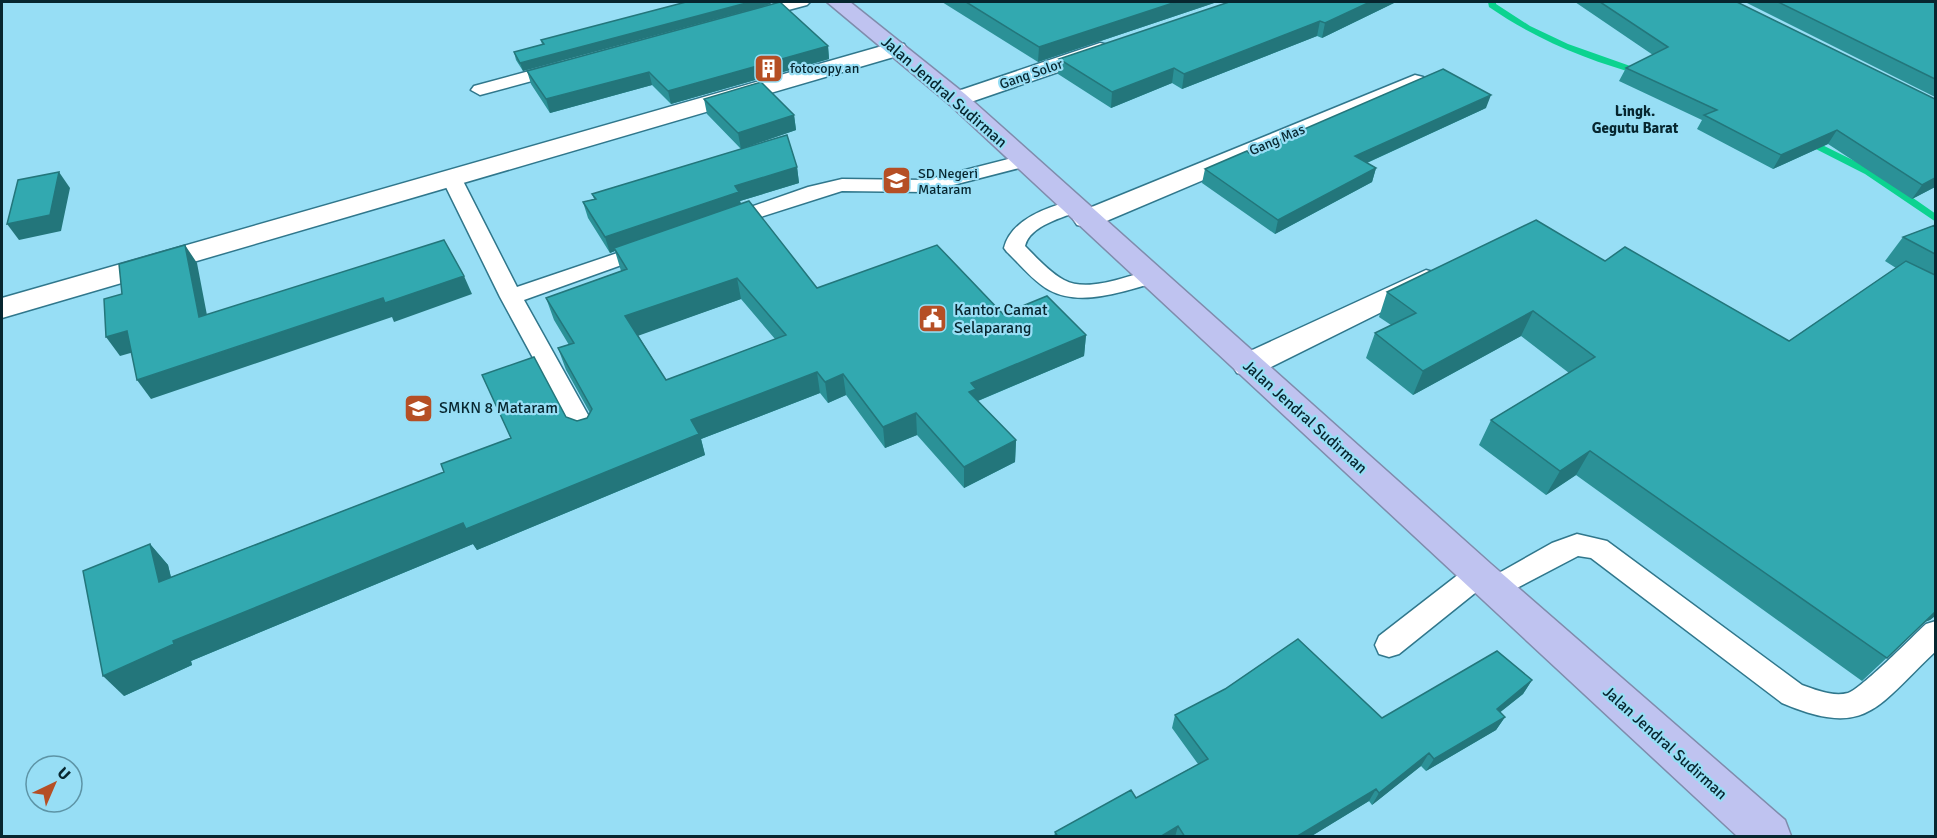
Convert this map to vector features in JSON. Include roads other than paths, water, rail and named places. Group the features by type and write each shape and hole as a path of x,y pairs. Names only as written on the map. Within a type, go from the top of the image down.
{"highway":[{"name":"Jalan Jendral Sudirman","path":"838,2 957,99 1769,837"}],"street":[{"name":"Gang Solor","path":"957,99 1122,43"},
{"path":"2,308 896,49"},
{"name":"Gang Mas","path":"1081,213 1434,74"},
{"path":"1248,365 1450,267"}],"lane":[{"path":"744,17 802,2"},
{"path":"480,90 572,64"},
{"path":"702,230 815,191 842,185 926,186 1024,161"},
{"path":"452,179 511,297 585,431"},
{"path":"1081,213 1021,231 1014,240 1014,248 1056,285 1070,290 1089,290 1151,277"},
{"path":"511,297 668,242"},
{"path":"1389,645 1486,582 1577,545 1598,549 1792,694 1819,705 1844,708 1860,703 1935,633"}],"waterway":[{"path":"1492,2 1492,5 1527,28 1565,46 1645,73"},
{"path":"1806,140 1869,172 1936,219"}],"place":[{"name":"fotocopy an","path":"769,68"},
{"name":"SD Negeri Mataram","path":"897,181"},
{"name":"Kantor Camat Selaparang","path":"933,319"},
{"name":"SMKN 8 Mataram","path":"418,408"}],"district":[{"name":"Lingk. Gegutu Barat","path":"1635,120"}]}
